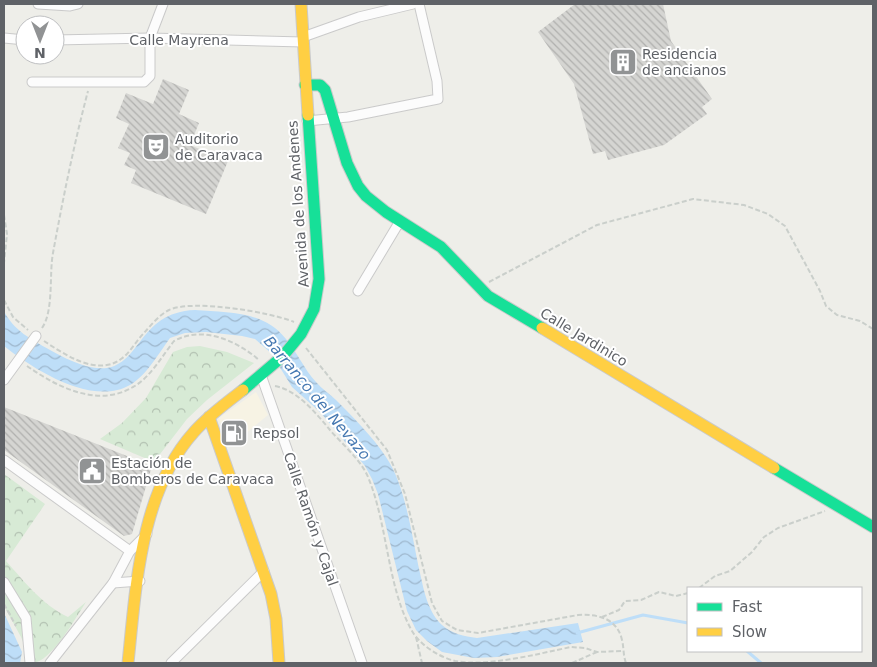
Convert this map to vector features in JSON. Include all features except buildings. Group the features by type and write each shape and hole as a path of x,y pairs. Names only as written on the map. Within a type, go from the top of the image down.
{"street":[{"path":"38,4 70,6 78,4"},
{"path":"32,82 144,82 148,79 150,70 150,38 164,4"},
{"name":"Avenida de los Andenes","path":"128,663 137,580 158,491 169,466 188,437 209,417 265,376 299,340 307,328 317,303 319,279 301,4"},
{"path":"303,39 359,17 413,4"},
{"path":"308,121 335,119 438,99 437,81 419,4"},
{"name":"Calle Mayrena","path":"65,40 150,38 303,39"},
{"name":"Calle Jardinico","path":"306,85 322,86 335,119 350,172 360,189 373,203 440,246 478,287 500,304 873,527"},
{"path":"358,291 400,221"},
{"path":"4,380 36,336"},
{"name":"Calle Ramón y Cajal","path":"265,376 362,663"},
{"path":"209,417 264,571 274,606 279,663"},
{"path":"4,460 130,551"},
{"path":"50,663 113,584 130,551 147,534"},
{"path":"130,551 135,548 141,550 143,560"},
{"path":"123,566 127,577 137,580"},
{"path":"171,663 264,571"},
{"path":"113,584 137,580"},
{"path":"4,582 26,618 30,663"}],"path":[{"path":"36,336 45,324 47,315 54,246 72,154 90,82"},
{"path":"478,287 597,225 693,199 706,199 744,205 768,214 785,226 820,291 826,306 836,315 860,321 873,330"},
{"path":"4,215 7,234 4,263"},
{"path":"4,300 12,317 36,336 67,356 84,363 105,365 123,358 157,318 175,308 201,306 239,310 277,316 307,328"},
{"path":"18,360 69,390 102,396 135,387 174,341 182,337 226,338 248,350 265,376 288,390 319,418 367,475 383,523 402,606 415,635 422,663"},
{"path":"299,340 387,450 405,494 432,603 442,621 457,630 478,633 578,615 594,615 607,619 619,629 626,663"},
{"path":"700,587 715,576 730,571 752,552 764,537 778,528 839,505"},
{"path":"601,617 619,610 625,601 642,600 659,592 676,596 687,594"},
{"path":"415,635 443,656 454,660 483,662 571,647 585,648 597,652 623,651"},
{"path":"572,663 597,652"}],"shaded area":[{"name":"Repsol","path":"256,392 268,415 228,448 219,418"}],"green space":[{"path":"200,346 227,352 254,363 207,400 187,419 154,462 100,439 122,423 146,398 173,352 187,347"},
{"path":"4,474 45,504 6,561 27,585 58,612 68,617 86,602 55,648 47,656 32,663 21,637 4,606"}],"water":[{"path":"195,310 244,315 267,323 277,330 290,344 316,382 349,413 375,442 386,457 399,482 408,513 425,594 433,614 442,625 454,633 477,638 578,623 583,642 497,657 474,658 442,652 427,641 416,630 407,611 378,494 365,466 321,413 292,387 271,353 255,339 206,332 185,333 170,338 152,364 136,381 115,391 81,388 64,382 31,365 4,346 4,311 12,324 50,350 82,365 104,368 120,363 154,326 171,315"},
{"path":"4,613 22,652 20,663 4,663"}],"waterway":[{"name":"Barranco del Nevazo","path":"577,633 643,615 687,623"},
{"name":"Barranco del Nevazo","path":"748,652 761,663"}],"traffic: fast":[{"path":"305,85 320,85 325,90 347,163 358,186 366,196 386,212 441,247 488,296 542,328"},
{"path":"243,390 283,356 301,334 314,309 319,279 308,115"},
{"path":"774,468 873,527"}],"traffic: slow":[{"path":"301,4 308,115"},
{"path":"542,328 774,468"},
{"path":"128,663 138,572 151,511 162,483 176,456 199,426 243,390"},
{"path":"209,417 271,594 276,619 279,663"}],"place":[{"name":"Residencia de ancianos","path":"623,62"},
{"name":"Auditorio de Caravaca","path":"156,147"},
{"name":"Repsol","path":"234,433"},
{"name":"Estación de Bomberos de Caravaca","path":"92,471"}]}
